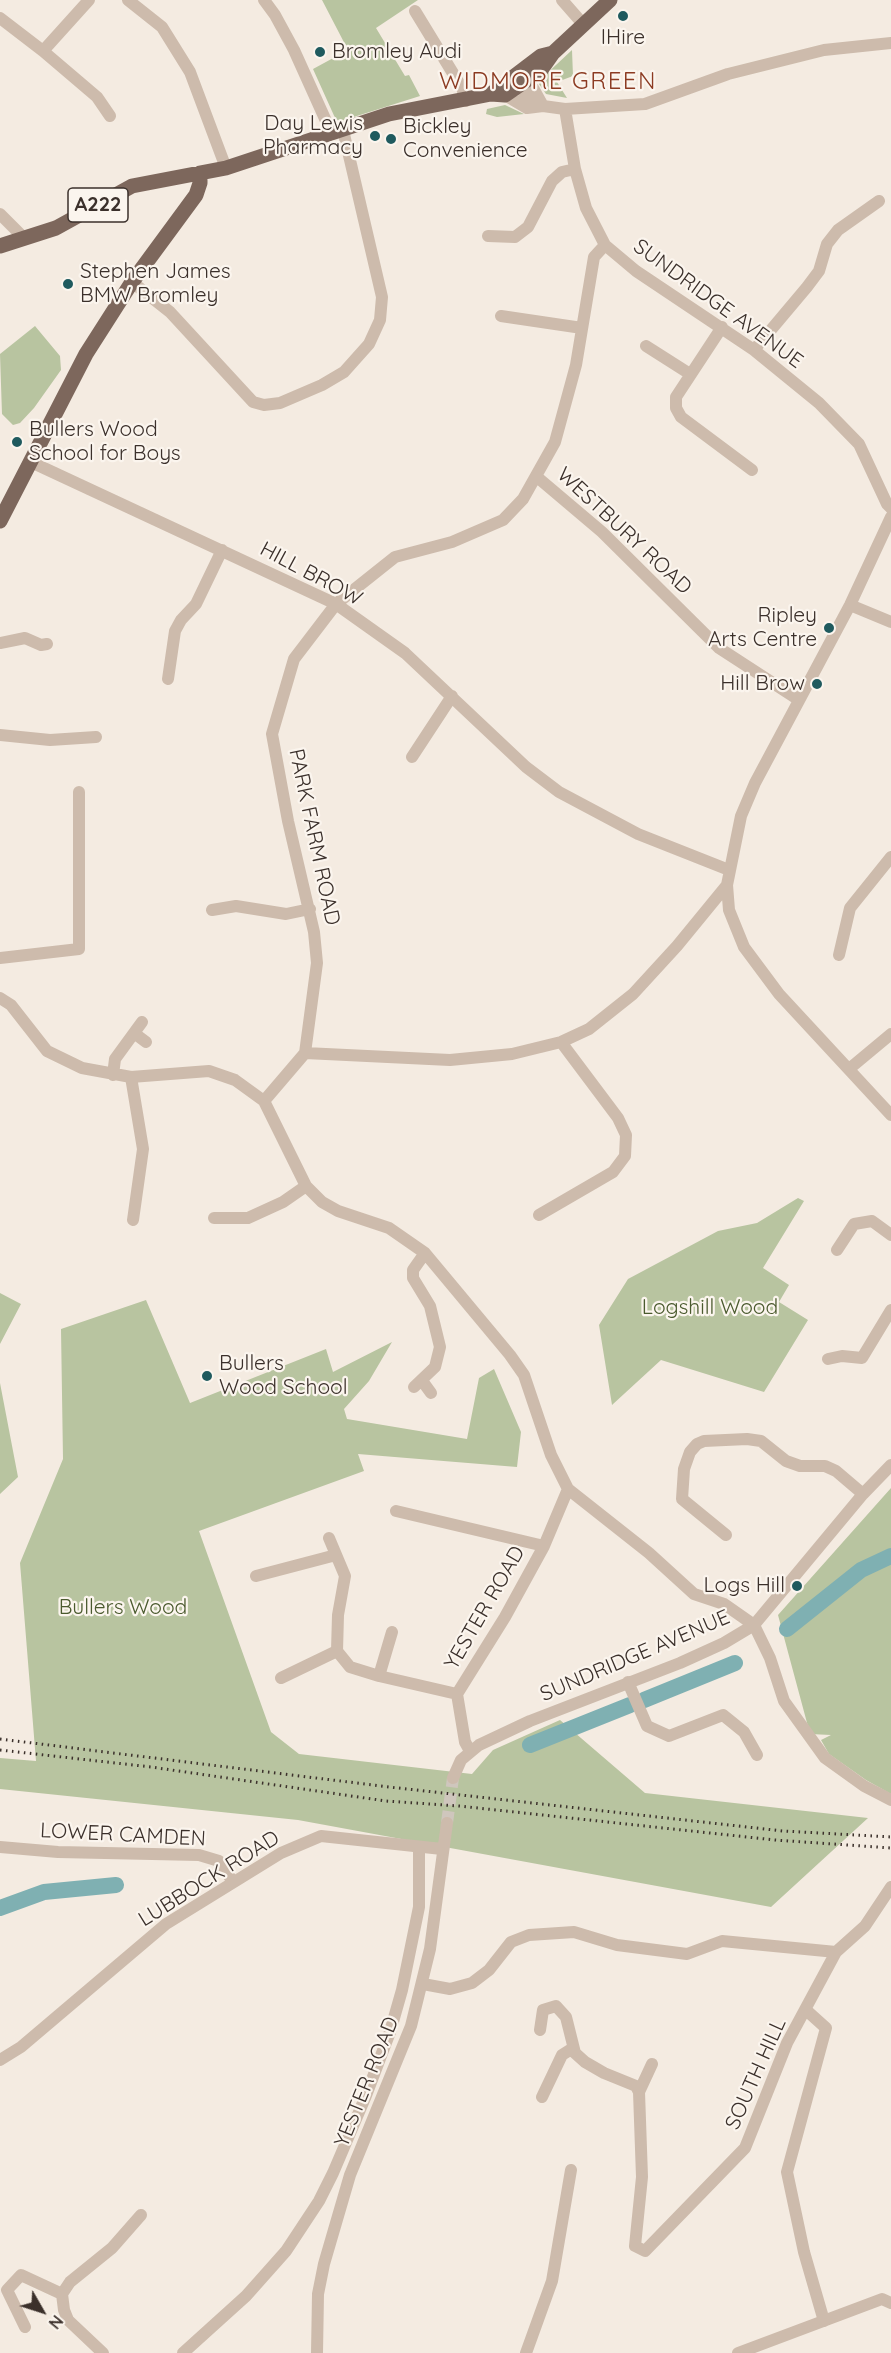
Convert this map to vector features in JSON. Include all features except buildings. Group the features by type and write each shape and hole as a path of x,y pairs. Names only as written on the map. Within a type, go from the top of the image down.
{"main road":[{"name":"A222","path":"0,246 76,219 132,186 226,168 389,114 498,94 520,79 541,70 553,53 610,0"},
{"path":"0,521 86,354 132,282 195,195 200,183 200,174"}],"street":[{"path":"43,51 89,0"},
{"path":"128,0 162,27 190,72 226,168"},
{"path":"132,282 170,312 231,382 253,402 264,405 280,403 322,385 344,372 359,358 375,332 382,310 382,297 337,131 275,15 264,0"},
{"path":"562,0 583,24"},
{"path":"416,11 462,88 466,101"},
{"path":"0,18 97,97 110,116"},
{"path":"498,94 527,108 539,106 565,109 645,104 728,74 824,50 891,43"},
{"path":"520,79 533,88 539,106"},
{"name":"SUNDRIDGE AVENUE","path":"565,109 575,169 591,220 605,246 636,271 754,350 842,425 868,460 885,502 891,508"},
{"path":"488,236 515,237 528,226 552,181 562,172 575,169"},
{"path":"754,350 819,271 827,244 838,230 879,201"},
{"path":"0,214 24,238"},
{"name":"PARK FARM ROAD","path":"305,1053 317,963 310,909 288,821 273,734 294,659 336,604 395,557 452,542 503,520 523,499 555,442 574,375 594,257 605,246"},
{"path":"501,316 582,328"},
{"path":"722,327 676,397 675,408 681,417 752,470"},
{"path":"646,346 690,374"},
{"name":"HILL BROW","path":"31,462 336,604 405,653 526,767 559,792 638,834 729,870"},
{"name":"WESTBURY ROAD","path":"537,477 602,532 719,648 799,700"},
{"path":"891,517 850,605 755,783 741,816 727,885 729,910 744,947 769,981 891,1115"},
{"path":"168,679 175,631 181,620 196,604 222,550"},
{"path":"850,605 891,622"},
{"path":"0,643 25,638 41,645 47,644"},
{"path":"412,757 452,696"},
{"path":"0,735 50,740 96,737"},
{"path":"0,958 79,949 79,792"},
{"path":"839,955 850,908 889,863"},
{"path":"264,1101 305,1053 450,1060 512,1054 561,1042 589,1029 633,994 677,946 727,885"},
{"path":"710,904 729,910"},
{"path":"212,910 236,906 286,914 310,909"},
{"path":"0,998 12,1005 36,1040 55,1057 82,1068 132,1077 209,1071 236,1080 264,1101 306,1186 322,1202 389,1228 425,1253 453,1284 479,1321 524,1374 551,1455 568,1489 649,1553 694,1594 724,1604 754,1625 770,1658 784,1701 825,1758 864,1786 891,1800"},
{"path":"113,1075 115,1059 142,1022"},
{"path":"134,1033 146,1042"},
{"path":"849,1069 891,1034"},
{"path":"539,1215 613,1172 625,1156 626,1135 618,1118 561,1042"},
{"path":"132,1077 143,1149 133,1220"},
{"path":"214,1218 248,1218 283,1202 306,1186"},
{"path":"837,1250 854,1224 872,1221 891,1235"},
{"path":"425,1253 413,1270 413,1278 430,1306 440,1347 435,1367 419,1384 431,1393"},
{"path":"828,1359 842,1356 862,1358 891,1310"},
{"path":"726,1535 682,1499 684,1469 690,1452 704,1441 747,1439 761,1441 786,1461 800,1466 825,1467 836,1471 863,1494"},
{"name":"SUNDRIDGE AVENUE","path":"470,1751 530,1721 724,1642 754,1625 863,1494 891,1465"},
{"name":"YESTER ROAD","path":"470,1751 465,1742 457,1694 505,1617 544,1546 568,1489"},
{"path":"396,1511 544,1546"},
{"path":"329,1538 345,1576 338,1616 337,1651 350,1667 457,1694"},
{"path":"256,1576 336,1555"},
{"path":"380,1676 392,1632"},
{"path":"281,1678 337,1651"},
{"path":"628,1683 647,1726 669,1736 723,1714 744,1732 757,1755"},
{"path":"453,1778 461,1760 470,1751"},
{"name":"YESTER ROAD","path":"317,2353 318,2294 330,2238 350,2175 411,2026 423,1984 447,1823"},
{"name":"LUBBOCK ROAD","path":"0,2060 21,2047 166,1924 281,1853 321,1836 442,1849"},
{"name":"LOWER CAMDEN","path":"0,1847 199,1855 219,1861 232,1882"},
{"path":"183,2353 246,2296 286,2251 319,2202 333,2173 390,2032 402,1990 419,1907 419,1848"},
{"path":"423,1984 450,1989 472,1983 489,1970 510,1942 529,1935 574,1932 617,1945 687,1954 722,1941 836,1952 865,1926 891,1887"},
{"name":"SOUTH HILL","path":"639,2092 642,2177 635,2246 645,2251 745,2148 787,2043 836,1952"},
{"path":"540,2030 543,2010 556,2007 566,2017 573,2048 585,2062 636,2086 639,2092"},
{"path":"806,2010 826,2028 787,2172 804,2252 824,2322"},
{"path":"542,2097 562,2055 573,2048"},
{"path":"639,2092 652,2064"},
{"path":"526,2353 552,2281 571,2170"},
{"path":"103,2353 68,2320 62,2294 70,2282 112,2248 141,2215"},
{"path":"25,2327 7,2290 21,2275 62,2294"},
{"path":"738,2353 882,2299 891,2303"}],"green space":[{"path":"322,0 418,0 376,28 405,76 409,75 420,96 341,121 336,120 313,69 348,50"},
{"path":"572,50 573,76 557,82 567,98 546,94 539,84 541,79"},
{"path":"505,105 524,114 497,117 486,114 487,109"},
{"path":"35,326 60,356 61,370 34,408 20,423 13,425 2,414 0,354"},
{"name":"Logshill Wood","path":"798,1198 804,1201 763,1268 789,1285 779,1302 808,1320 764,1392 661,1360 612,1405 599,1325 628,1279 718,1231 757,1223"},
{"path":"0,1293 21,1304 0,1344"},
{"name":"Bullers Wood","path":"146,1300 190,1403 326,1349 333,1372 392,1342 369,1381 344,1409 347,1419 467,1439 479,1378 494,1369 521,1432 517,1467 358,1454 364,1471 199,1531 271,1732 299,1754 472,1774 493,1750 560,1720 645,1793 868,1818 771,1907 298,1820 0,1789 0,1758 36,1761 20,1563 63,1459 61,1329"},
{"path":"0,1383 18,1477 0,1494"},
{"path":"891,1488 891,1794 829,1754 821,1740 831,1735 810,1734 778,1615"}],"waterway":[{"path":"787,1629 861,1570 891,1556"},
{"path":"644,1700 735,1663"},
{"path":"530,1745 630,1705"},
{"path":"0,1908 44,1892 116,1885"}],"tunnel":[{"path":"447,1823 453,1778"}],"railway":[{"path":"0,1739 389,1787 783,1831 891,1837"},
{"path":"0,1750 151,1767 386,1801 459,1806 775,1840 891,1848"}],"place":[{"name":"IHire","path":"623,16"},
{"name":"Bromley Audi","path":"320,52"},
{"name":"Day Lewis Pharmacy","path":"375,136"},
{"name":"Bickley Convenience","path":"391,139"},
{"name":"Stephen James BMW Bromley","path":"68,284"},
{"name":"Bullers Wood School for Boys","path":"17,442"},
{"name":"Ripley Arts Centre","path":"829,628"},
{"name":"Hill Brow","path":"817,684"},
{"name":"Bullers Wood School","path":"207,1376"},
{"name":"Logs Hill","path":"797,1586"}],"district":[{"name":"WIDMORE GREEN","path":"548,82"}]}
